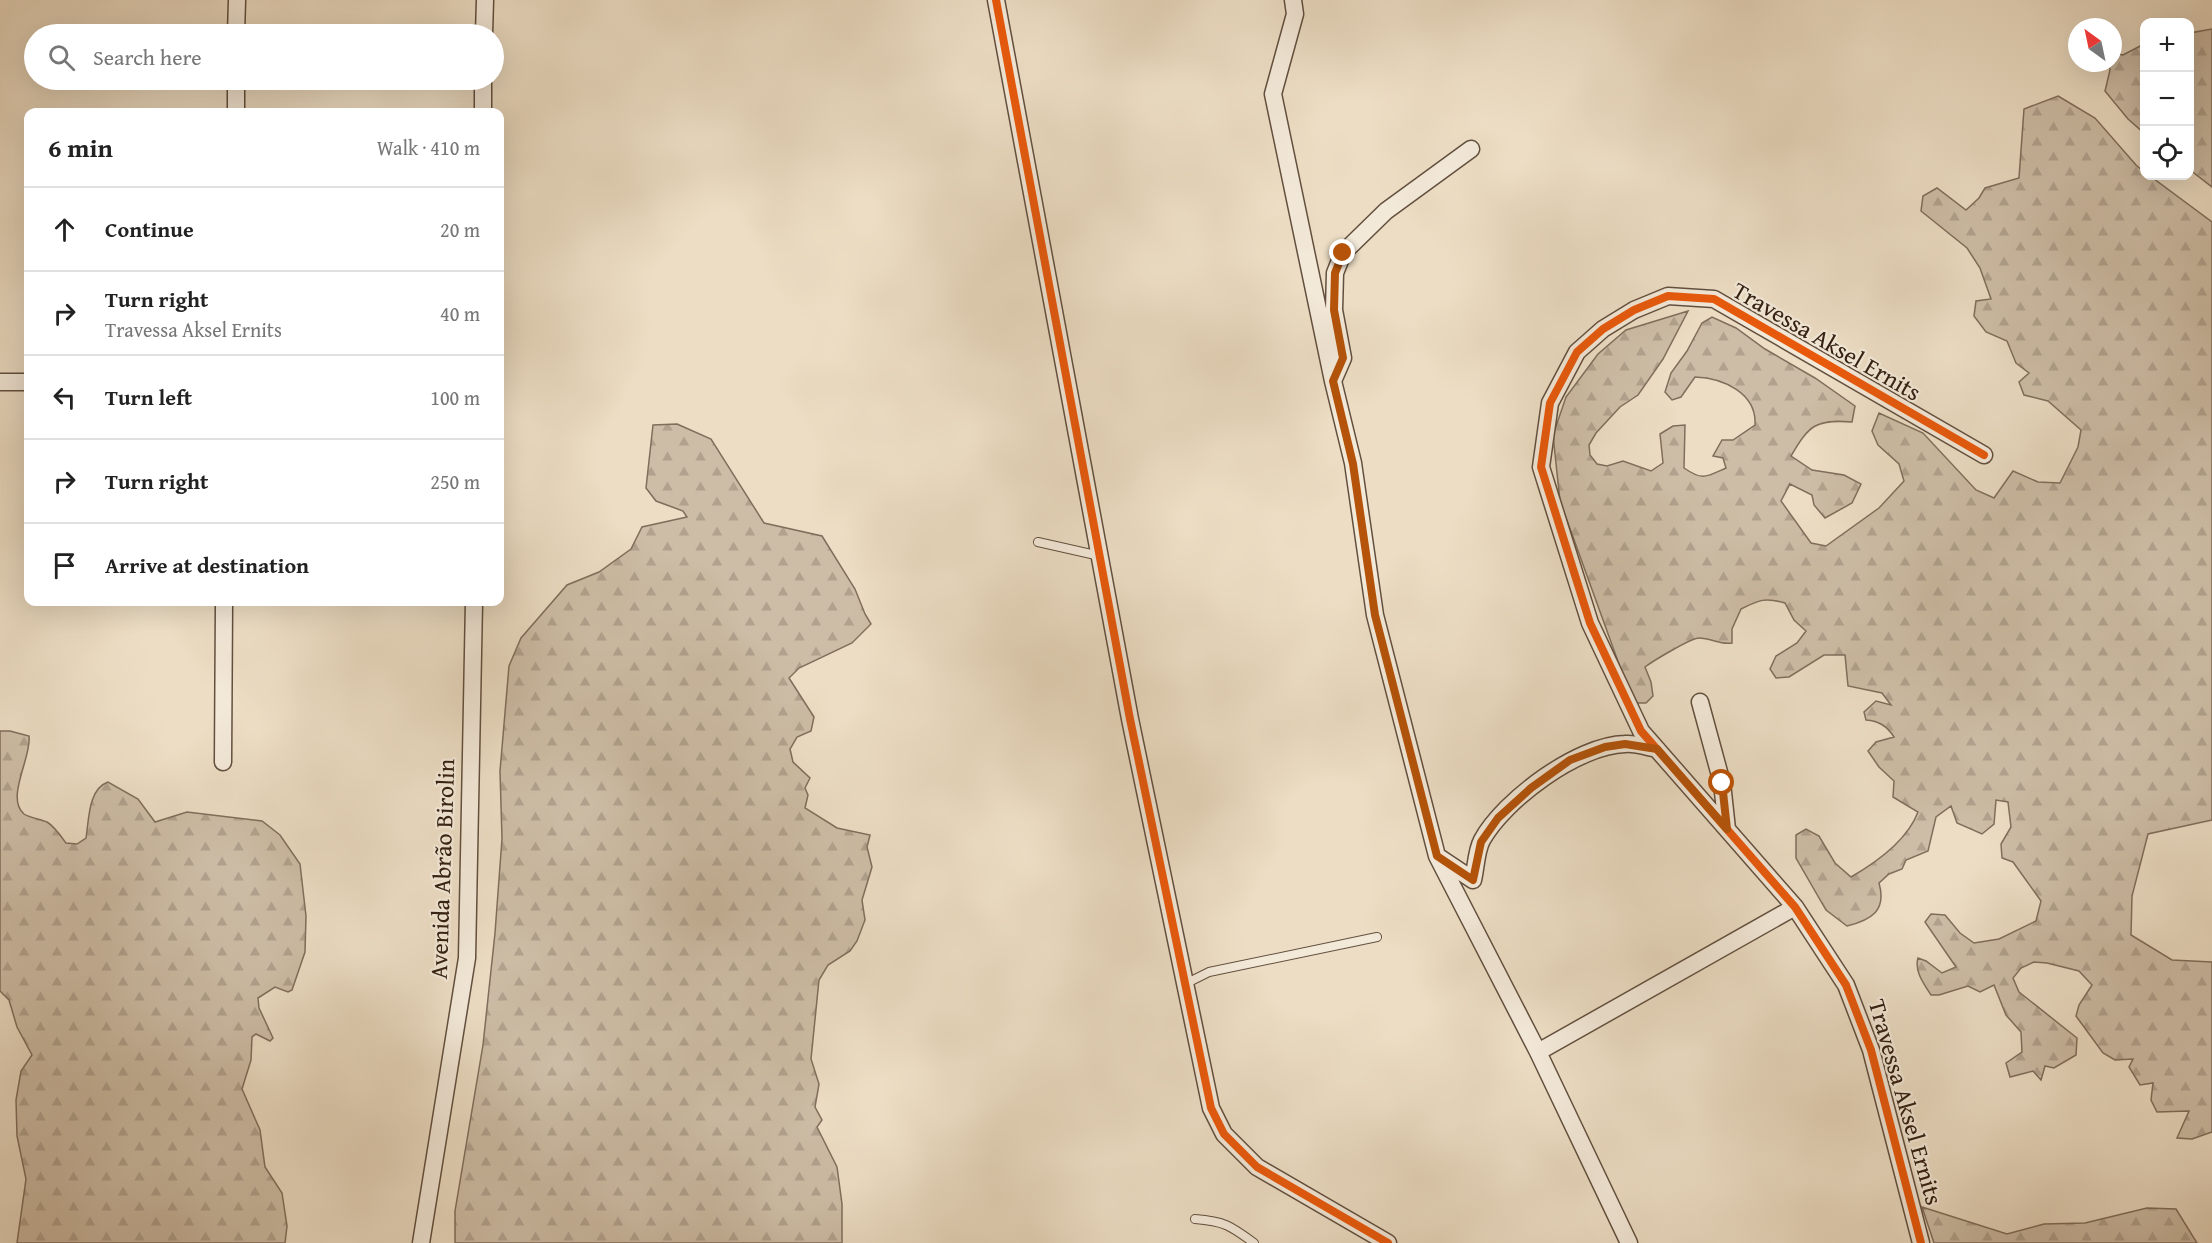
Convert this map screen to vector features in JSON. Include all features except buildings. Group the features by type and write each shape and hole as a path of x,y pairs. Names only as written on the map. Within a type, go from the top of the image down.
{"street":[{"path":"236,24 237,0"},
{"path":"484,24 485,0"},
{"path":"996,0 1133,730 1211,1108 1224,1134 1257,1167 1388,1243"},
{"path":"1293,0 1295,14 1273,94 1333,381 1353,464 1375,615 1437,856 1538,1052 1629,1243"},
{"path":"236,90 236,108"},
{"path":"483,90 483,108"},
{"path":"1333,381 1343,358 1334,310 1335,273 1343,253 1386,211 1471,149"},
{"name":"Travessa Aksel Ernits","path":"1921,1243 1870,1050 1846,985 1795,907 1641,731 1590,623 1541,467 1550,403 1577,352 1603,329 1634,310 1668,296 1714,299 1984,455"},
{"path":"0,382 24,382"},
{"path":"223,762 224,606"},
{"name":"Avenida Abrão Birolin","path":"421,1243 467,958 474,606"},
{"path":"1700,702 1722,783 1727,829"},
{"path":"1437,856 1473,880 1481,842 1498,818 1531,788 1570,760 1605,747 1625,744 1657,749"},
{"path":"1538,1052 1795,907"}],"lane":[{"path":"1038,542 1100,556"},
{"path":"1185,984 1209,972 1377,938"},
{"path":"1195,1219 1217,1220 1234,1228 1254,1243"}],"green space":[{"path":"2212,29 2212,187 2194,173 2194,32"},
{"path":"2140,46 2140,130 2128,119 2105,91 2110,72 2122,72 2123,55"},
{"path":"2058,96 2095,118 2140,168 2140,180 2155,180 2212,222 2212,820 2148,834 2132,896 2131,935 2172,960 2212,962 2212,1132 2192,1139 2177,1138 2189,1111 2157,1112 2151,1100 2153,1083 2140,1085 2129,1067 2133,1059 2115,1060 2103,1053 2076,1016 2079,1005 2092,985 2079,971 2034,962 2021,968 2013,978 2019,992 2077,1038 2076,1055 2054,1068 2045,1066 2041,1080 2033,1071 2010,1077 2006,1063 2022,1052 2021,1032 2006,1015 1994,985 1980,992 1968,986 1939,995 1931,995 1923,982 1917,968 1918,958 1942,973 1956,967 1925,922 1931,914 1945,915 1960,933 1974,943 1999,939 2036,921 2041,901 2013,862 2002,858 2001,844 2011,827 2008,802 1996,800 1994,824 1982,834 1957,823 1951,806 1936,817 1928,851 1906,860 1902,869 1889,874 1879,883 1881,901 1875,913 1863,921 1847,926 1826,910 1796,858 1796,835 1806,829 1819,836 1835,863 1851,877 1890,850 1907,832 1918,812 1893,797 1894,781 1879,767 1868,751 1876,742 1894,737 1882,725 1866,720 1864,712 1876,701 1891,705 1882,693 1848,686 1845,655 1824,655 1789,677 1776,678 1770,669 1776,656 1797,643 1806,631 1794,620 1785,603 1772,600 1758,602 1741,609 1732,629 1732,643 1703,638 1695,639 1645,667 1653,696 1646,703 1636,703 1624,678 1560,501 1553,435 1566,397 1598,354 1626,330 1688,311 1663,359 1638,395 1620,407 1596,433 1589,445 1590,455 1597,464 1607,466 1623,461 1651,471 1663,463 1660,434 1673,426 1685,425 1684,468 1696,475 1705,476 1726,468 1723,458 1713,456 1722,440 1733,440 1755,425 1754,414 1744,396 1727,384 1695,377 1681,397 1672,400 1665,392 1671,373 1687,351 1702,323 1712,317 1736,328 1855,406 1852,422 1830,422 1815,426 1803,437 1791,456 1812,470 1844,475 1861,484 1852,503 1825,518 1814,505 1812,495 1790,484 1781,501 1811,543 1826,546 1879,508 1904,481 1899,464 1878,445 1872,431 1879,413 1923,433 1976,490 1994,498 2013,471 2038,482 2060,483 2078,447 2081,430 2048,401 2024,395 2019,382 2029,373 2016,363 2007,341 1986,332 1974,316 1976,301 1991,299 1980,268 1967,248 1921,211 1923,196 1937,188 1966,210 1979,198 1985,188 2019,178 2024,109"},
{"path":"677,424 711,439 764,523 822,536 855,589 871,624 852,643 799,668 789,678 814,717 811,731 797,737 790,749 793,762 810,778 805,788 808,795 805,808 837,828 870,835 867,847 872,867 862,900 865,920 857,941 850,951 828,965 819,980 811,1059 819,1084 815,1107 822,1120 817,1127 837,1167 842,1204 842,1243 455,1243 455,1211 483,1045 495,933 502,839 500,771 509,666 521,638 567,585 599,572 631,549 642,527 687,517 683,511 656,501 646,488 653,425"},
{"path":"0,731 29,736 27,755 18,788 19,807 24,814 50,824 66,843 77,844 86,838 93,798 101,786 108,782 138,799 155,822 187,812 262,821 280,835 300,864 306,916 305,952 292,990 288,992 275,987 258,998 259,1008 273,1038 270,1041 256,1034 252,1037 251,1060 242,1089 260,1130 265,1167 282,1193 287,1226 285,1243 17,1243 26,1179 17,1136 16,1100 21,1071 32,1055 17,1027 9,1000 0,991"},
{"path":"1922,1207 2007,1234 2044,1224 2085,1223 2147,1208 2176,1209 2197,1243 1934,1243"}],"cycle path":[{"path":"996,0 1130,719 1211,1108 1224,1134 1257,1167 1388,1243"},
{"path":"1921,1243 1871,1050 1846,985 1795,907 1641,731 1590,623 1541,467 1550,403 1577,352 1603,329 1634,310 1668,296 1714,299 1984,455"}],"route":[{"path":"1343,253 1335,273 1334,310 1343,358 1333,381 1353,464 1375,615 1437,856 1473,880 1481,842 1498,818 1531,788 1570,760 1605,747 1625,744 1657,749 1727,829 1722,783"}]}
